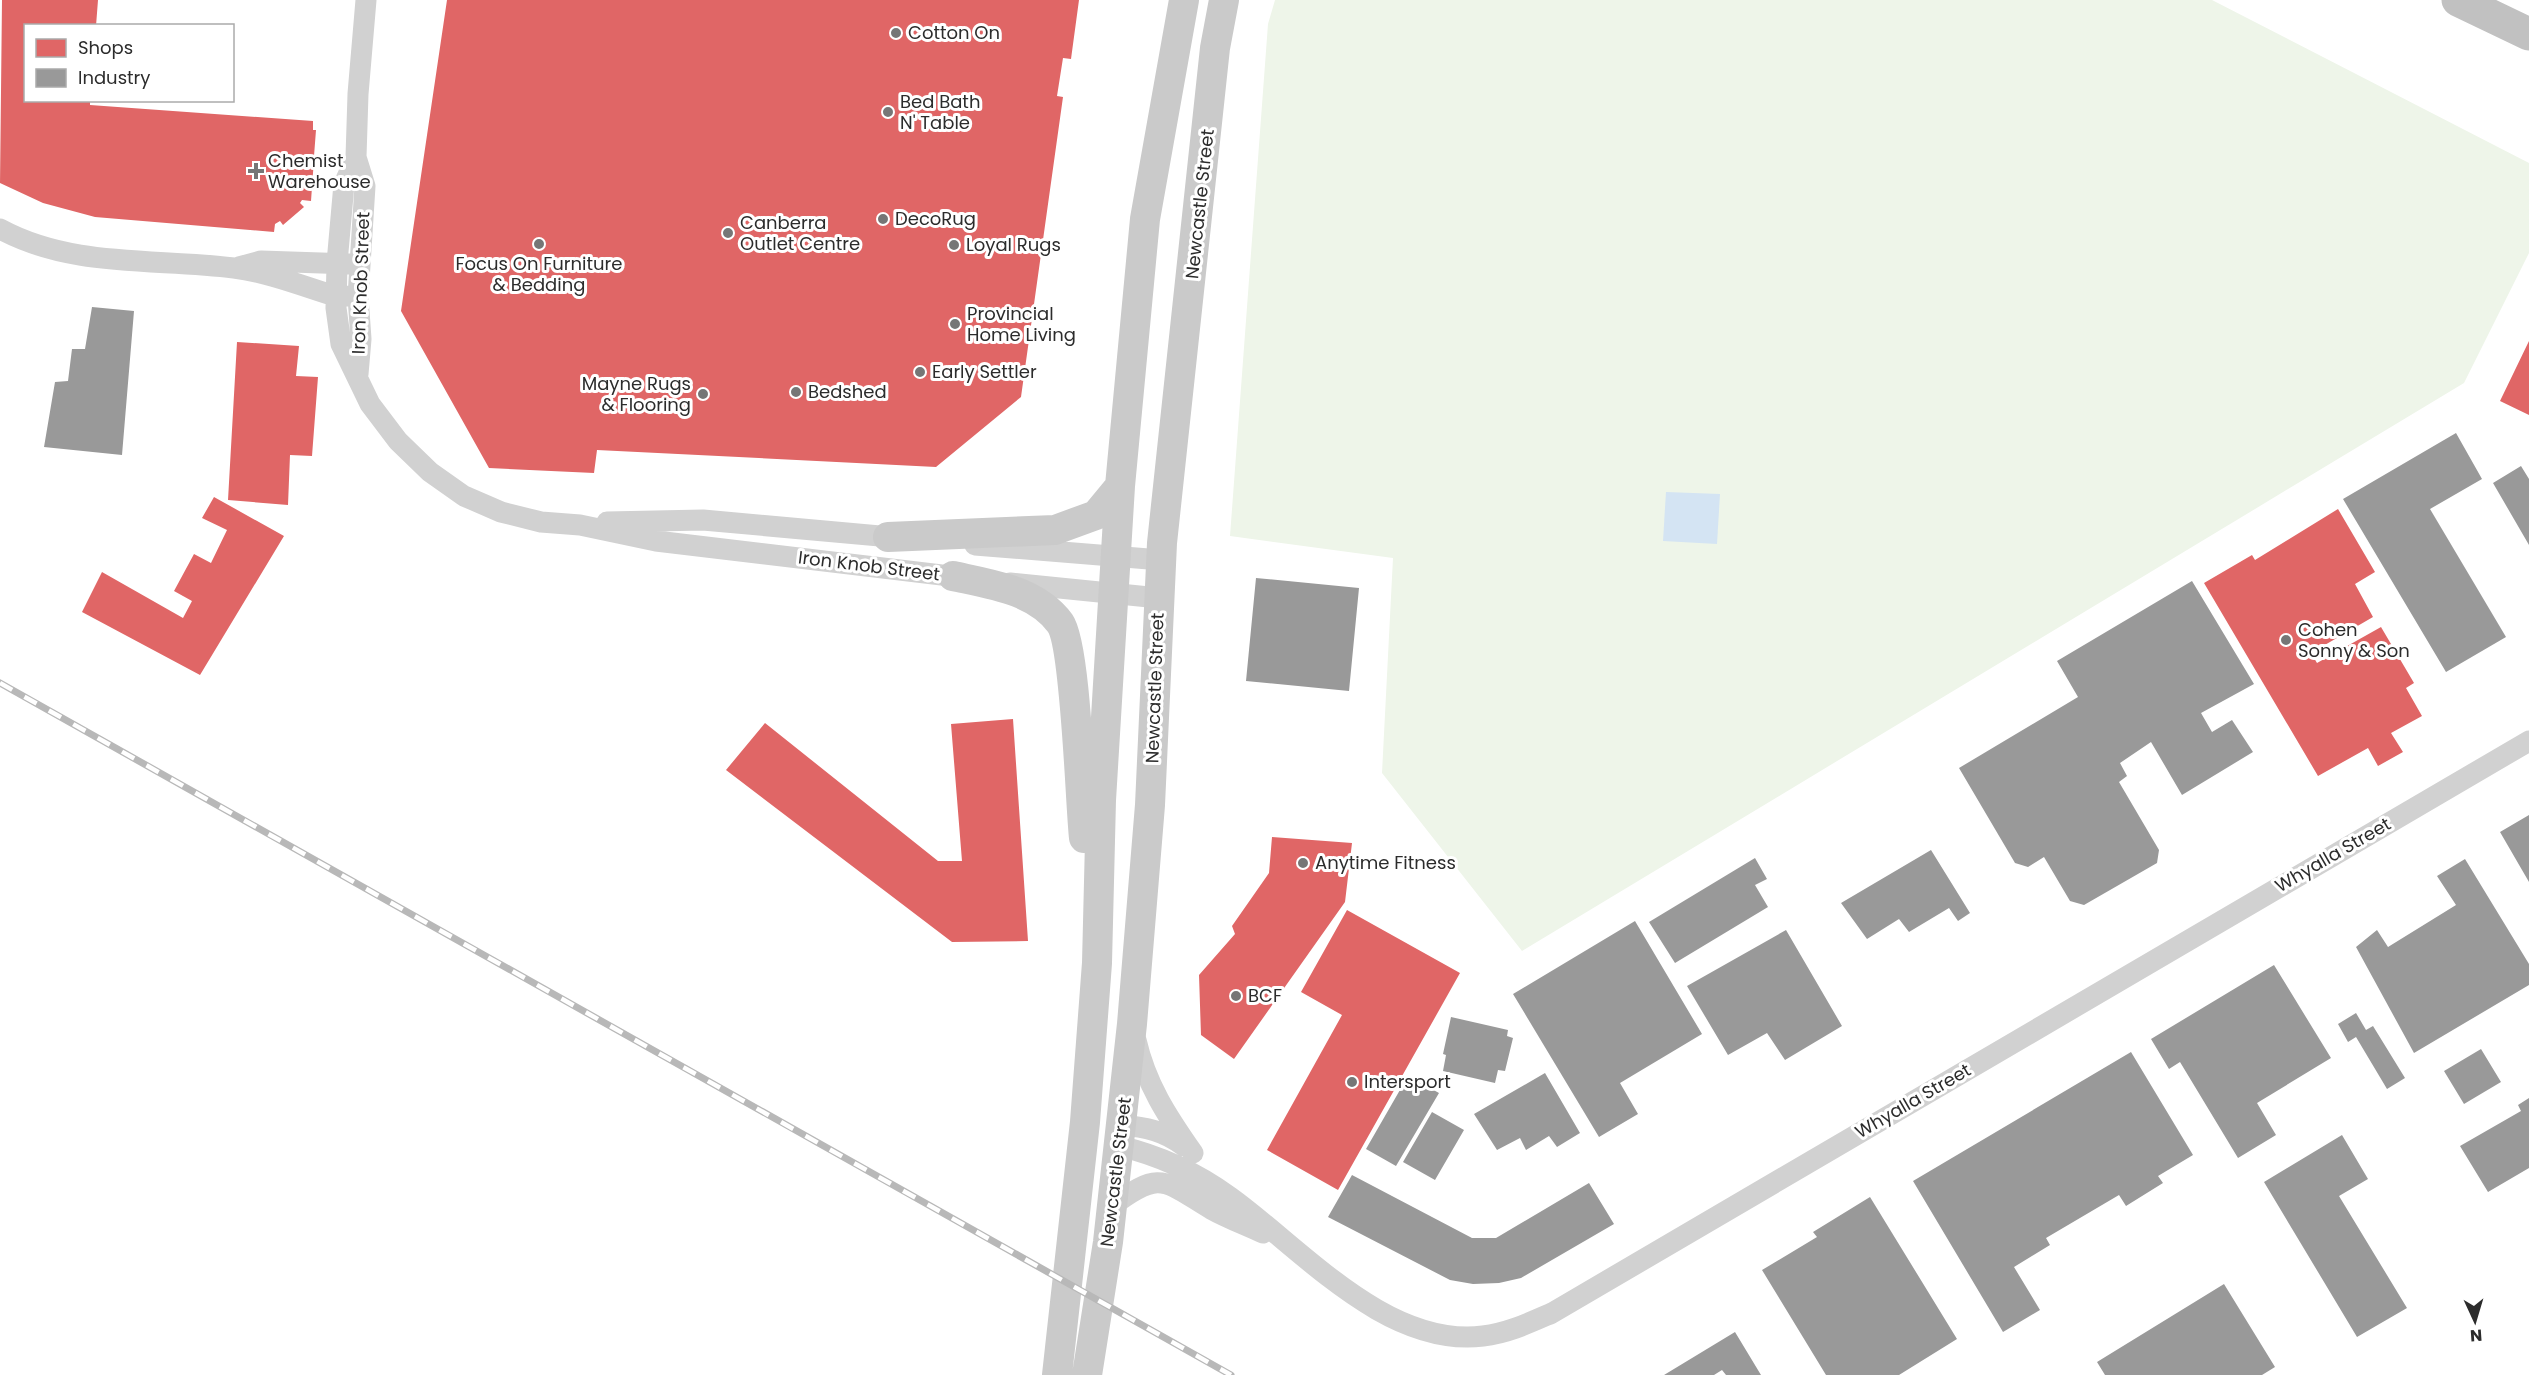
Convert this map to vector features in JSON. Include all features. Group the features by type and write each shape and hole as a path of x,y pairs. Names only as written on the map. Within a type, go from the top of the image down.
{"highway":[{"path":"2458,0 2529,34"}],"main road":[{"name":"Newcastle Street","path":"1057,1375 1072,1223 1084,1131 1097,963 1101,800 1120,486 1145,219 1184,0"},
{"name":"Newcastle Street","path":"1088,1366 1108,1242 1132,1024 1150,805 1161,560 1215,48 1224,0"},
{"path":"888,537 1055,530 1096,515 1120,486"},
{"path":"953,576 998,586 1035,600 1061,624 1070,661 1081,814 1097,963"},
{"name":"Whyalla Street","path":"1084,1131 1120,1136"}],"street":[{"name":"Iron Knob Street","path":"358,375 361,339 358,297 365,186 356,157 358,94 366,0"},
{"name":"Iron Knob Street","path":"356,157 344,184 335,296 342,344 370,404 398,441 430,472 464,496 501,512 541,522 580,525 656,540 1113,595 1159,598"},
{"path":"0,229 15,237 59,251 88,256 236,268 335,296 358,297"},
{"path":"236,268 261,261 360,264"},
{"name":"Iron Knob Street","path":"580,525 703,520 1161,560"},
{"name":"Whyalla Street","path":"1120,1136 1229,1196 1288,1244 1372,1306 1410,1325 1458,1336 1481,1336 1508,1332 1571,1302 2529,741"},
{"name":"Whyalla Street","path":"1132,1024 1148,1083 1167,1117 1229,1196"},
{"name":"Whyalla Street","path":"1120,1136 1147,1127 1162,1132 1193,1153"},
{"name":"Whyalla Street","path":"1112,1206 1142,1186 1153,1182 1166,1183 1178,1187 1211,1209 1288,1244"}],"shaded area":[{"path":"1275,0 2212,0 2529,163 2529,253 2464,383 1522,951 1382,773 1393,558 1230,536 1268,24"}],"water":[{"path":"1666,492 1720,494 1717,544 1663,541"}],"building: Shops":[{"path":"2,0 98,0 96,24 24,24 24,102 90,102 90,105 313,121 313,130 316,130 314,156 310,155 310,158 314,159 311,201 302,200 300,203 304,207 283,225 280,221 275,224 274,232 95,217 43,203 0,183"},
{"name":"Canberra Outlet Centre","path":"447,0 1079,0 1071,59 1063,58 1057,96 1063,97 1021,397 936,467 597,450 594,473 489,468 401,311"},
{"path":"2529,341 2529,415 2500,401"},
{"path":"237,342 299,346 296,376 318,377 312,456 290,455 288,505 228,500"},
{"path":"214,497 284,536 200,675 82,612 102,572 183,618 192,601 174,591 194,554 211,563 227,530 202,518"},
{"name":"Cohen Sonny & Son","path":"2338,509 2375,572 2355,584 2373,617 2311,653 2317,663 2381,627 2414,683 2406,688 2422,716 2391,733 2403,752 2378,766 2368,748 2318,776 2204,583 2252,555 2255,560"},
{"path":"1013,719 1028,941 952,942 726,770 765,723 938,861 962,861 951,724"},
{"path":"1272,837 1352,843 1345,902 1234,1059 1201,1035 1199,975 1235,934 1232,926 1269,873"},
{"name":"Intersport","path":"1347,910 1460,973 1338,1190 1267,1150 1342,1015 1301,992"}],"building: Industry":[{"path":"92,307 134,311 122,455 44,447 55,382 68,381 72,349 85,349"},
{"path":"2456,433 2482,479 2430,509 2506,637 2446,672 2343,499"},
{"path":"2521,466 2529,479 2529,545 2493,483"},
{"path":"1256,578 1359,588 1349,691 1246,681"},
{"path":"2192,581 2254,684 2201,713 2212,732 2232,720 2253,752 2182,795 2151,742 2120,763 2127,776 2119,782 2159,850 2157,863 2084,905 2070,901 2044,857 2028,867 2015,863 1959,768 2078,697 2057,661"},
{"path":"2529,815 2529,882 2500,832"},
{"path":"1931,850 1970,913 1958,921 1949,908 1909,932 1899,919 1867,939 1841,903"},
{"path":"1755,858 1767,879 1755,885 1768,907 1675,963 1649,922"},
{"path":"2465,859 2529,964 2529,985 2414,1053 2356,947 2377,930 2388,947 2456,905 2437,876"},
{"path":"1635,921 1702,1034 1620,1083 1638,1114 1599,1137 1513,994"},
{"path":"1786,930 1842,1026 1785,1060 1767,1033 1728,1055 1687,986"},
{"path":"2274,965 2331,1058 2257,1103 2276,1135 2238,1158 2180,1062 2169,1069 2151,1039"},
{"path":"2356,1013 2366,1030 2373,1026 2405,1078 2387,1089 2356,1037 2348,1042 2338,1024"},
{"path":"1451,1017 1508,1030 1507,1036 1513,1038 1505,1071 1498,1070 1495,1083 1443,1071 1446,1055 1443,1054"},
{"path":"2481,1049 2501,1082 2464,1104 2444,1071"},
{"path":"2131,1052 2193,1155 2158,1176 2163,1183 2126,1206 2119,1195 2046,1238 2050,1245 2014,1267 2040,1310 2003,1332 1913,1181"},
{"path":"1545,1073 1580,1133 1557,1147 1549,1136 1526,1150 1520,1138 1497,1150 1474,1114"},
{"path":"1408,1076 1439,1093 1396,1166 1366,1149"},
{"path":"2529,1098 2529,1168 2488,1192 2460,1146 2521,1111 2518,1105"},
{"path":"1432,1112 1464,1130 1435,1180 1403,1162"},
{"path":"2342,1135 2368,1179 2339,1196 2407,1308 2357,1337 2264,1182"},
{"path":"1352,1175 1472,1238 1496,1238 1589,1183 1614,1224 1521,1278 1499,1283 1473,1284 1450,1280 1328,1217"},
{"path":"1870,1197 1957,1339 1899,1375 1826,1375 1762,1270 1817,1237 1813,1232"},
{"path":"2224,1284 2275,1367 2262,1375 2105,1375 2097,1362"},
{"path":"1735,1332 1761,1375 1726,1375 1722,1370 1714,1375 1664,1375"}],"railway":[{"path":"0,683 1231,1375"}],"place":[{"name":"Cotton On","path":"896,33"},
{"name":"Bed Bath N' Table","path":"888,112"},
{"name":"Chemist Warehouse","path":"256,171"},
{"name":"DecoRug","path":"883,219"},
{"name":"Canberra Outlet Centre","path":"728,233"},
{"name":"Focus On Furniture & Bedding","path":"539,244"},
{"name":"Loyal Rugs","path":"954,245"},
{"name":"Provincial Home Living","path":"955,324"},
{"name":"Early Settler","path":"920,372"},
{"name":"Bedshed","path":"796,392"},
{"name":"Mayne Rugs & Flooring","path":"703,394"},
{"name":"Cohen Sonny & Son","path":"2286,640"},
{"name":"Anytime Fitness","path":"1303,863"},
{"name":"BCF","path":"1236,996"},
{"name":"Intersport","path":"1352,1082"}]}
